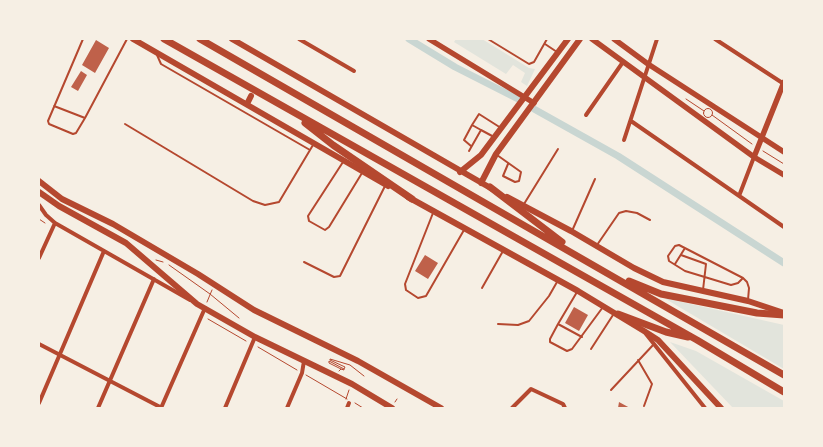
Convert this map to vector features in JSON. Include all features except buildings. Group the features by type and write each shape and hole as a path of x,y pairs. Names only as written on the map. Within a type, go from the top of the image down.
{"highway":[{"path":"164,39 697,340 784,392"},
{"path":"200,39 783,375"},
{"path":"288,110 333,145 412,199"},
{"path":"490,188 586,261"},
{"path":"607,273 661,294 757,313 784,314"},
{"path":"616,313 666,332 697,340"}],"main road":[{"path":"133,39 247,104 290,130 312,147 343,161 616,313 658,340 721,408"},
{"path":"232,39 460,172 572,231 634,268 663,282 748,301 784,314"},
{"path":"460,172 481,155 495,138 568,39"},
{"path":"481,183 496,154 580,39"},
{"path":"267,68 270,61"},
{"path":"247,104 252,96"},
{"path":"39,182 62,198 114,224 214,284 254,310 358,361 442,408"},
{"path":"39,192 59,206 126,243 197,304 255,337 352,384 392,408"}],"street":[{"path":"299,39 354,71"},
{"path":"429,39 534,103"},
{"path":"592,39 754,156 784,175"},
{"path":"614,39 648,64 784,152"},
{"path":"624,140 648,64 658,39"},
{"path":"715,39 784,83 739,196"},
{"path":"586,115 623,62"},
{"path":"631,121 784,227"},
{"path":"39,205 46,215 55,223 197,304"},
{"path":"39,258 55,223"},
{"path":"39,403 104,251"},
{"path":"98,408 154,279"},
{"path":"39,344 162,408 205,308"},
{"path":"644,331 705,408"},
{"path":"224,408 255,337"},
{"path":"287,408 302,372 304,361"},
{"path":"512,408 531,389 563,404 565,408"},
{"path":"347,408 349,403"}],"lane":[{"path":"83,39 48,122 73,134 76,133 85,118 126,39"},
{"path":"488,39 529,64 534,62 548,39"},
{"path":"545,44 558,53"},
{"path":"125,124 253,201 265,205 279,202 312,147 287,137 161,64 156,52"},
{"path":"54,106 85,118"},
{"path":"471,146 464,140 480,114 502,129"},
{"path":"472,125 495,138"},
{"path":"287,137 290,130"},
{"path":"470,151 471,146 480,130"},
{"path":"523,206 558,149"},
{"path":"496,154 521,172 519,181 515,182 503,176 508,164"},
{"path":"343,161 308,216 309,221 325,230 329,227 363,172"},
{"path":"572,231 595,179"},
{"path":"304,262 334,277 340,276 386,185"},
{"path":"596,246 619,214 626,211 638,213 650,220"},
{"path":"434,212 404,284 406,290 418,298 426,296 465,229"},
{"path":"743,278 738,283 731,285 685,271 669,261 668,256 677,245 743,278 747,282 749,288 748,301"},
{"path":"675,264 685,248"},
{"path":"482,288 503,250"},
{"path":"681,255 704,262 706,264 703,291"},
{"path":"498,324 518,325 529,321 549,296 558,281"},
{"path":"578,291 558,324 550,339 550,342 567,351 572,349 604,306"},
{"path":"591,349 616,313"},
{"path":"558,324 582,337"},
{"path":"611,390 654,344"},
{"path":"638,360 652,384 644,406"}],"path":[{"path":"712,115 706,117 704,110 710,108 713,112 712,115 758,148 784,164"},
{"path":"152,258 164,262 210,294 239,318"},
{"path":"205,308 214,284"},
{"path":"202,315 363,408"},
{"path":"341,369 328,363 329,361 344,369 345,367 330,360 330,358 350,365 364,376"},
{"path":"349,403 345,401 352,384"},
{"path":"396,398 400,400"}],"shaded area":[{"path":"456,39 482,39 529,68 535,69 527,86 521,82 525,73 513,65 506,74 454,42"},
{"path":"664,298 784,325 784,369"},
{"path":"670,342 696,351 784,401 784,408 733,408"}],"waterway":[{"path":"409,39 455,67 518,99"},
{"path":"534,109 618,156 784,263"}]}
